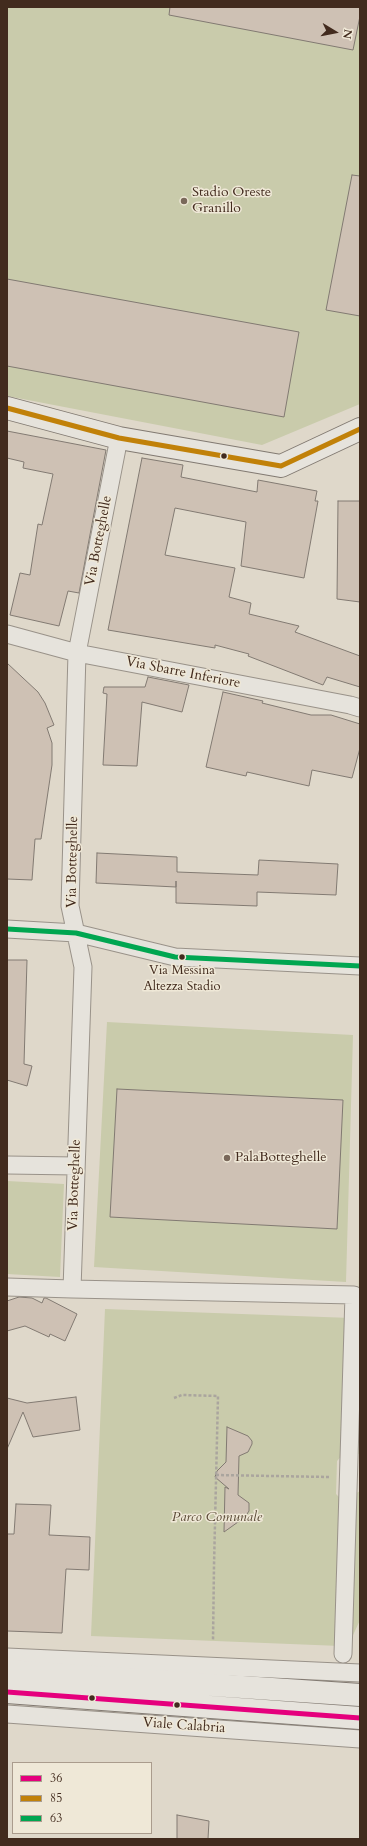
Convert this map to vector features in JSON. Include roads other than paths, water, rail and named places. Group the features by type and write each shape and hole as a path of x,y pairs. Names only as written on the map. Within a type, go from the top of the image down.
{"main road":[{"path":"7,408 119,438 281,466 360,429"},
{"path":"7,1671 360,1695"},
{"name":"Viale Calabria","path":"7,1692 360,1718"}],"street":[{"name":"Via Botteghelle","path":"72,1289 83,967 70,906 77,652 119,438"},
{"name":"Via Sbarre Inferiore","path":"7,634 77,652 360,708"},
{"path":"7,929 76,933 175,957 360,966"},
{"path":"7,1165 76,1166"},
{"path":"7,1287 354,1295 343,1654"},
{"path":"7,1657 360,1673"},
{"name":"Viale Calabria","path":"7,1714 360,1739"}],"place":[{"name":"Stadio Oreste Granillo","path":"184,201"},
{"name":"Via Messina Altezza Stadio","path":"182,957"},
{"name":"PalaBotteghelle","path":"227,1158"}],"park label":[{"name":"Parco Comunale","path":"217,1518"}]}
